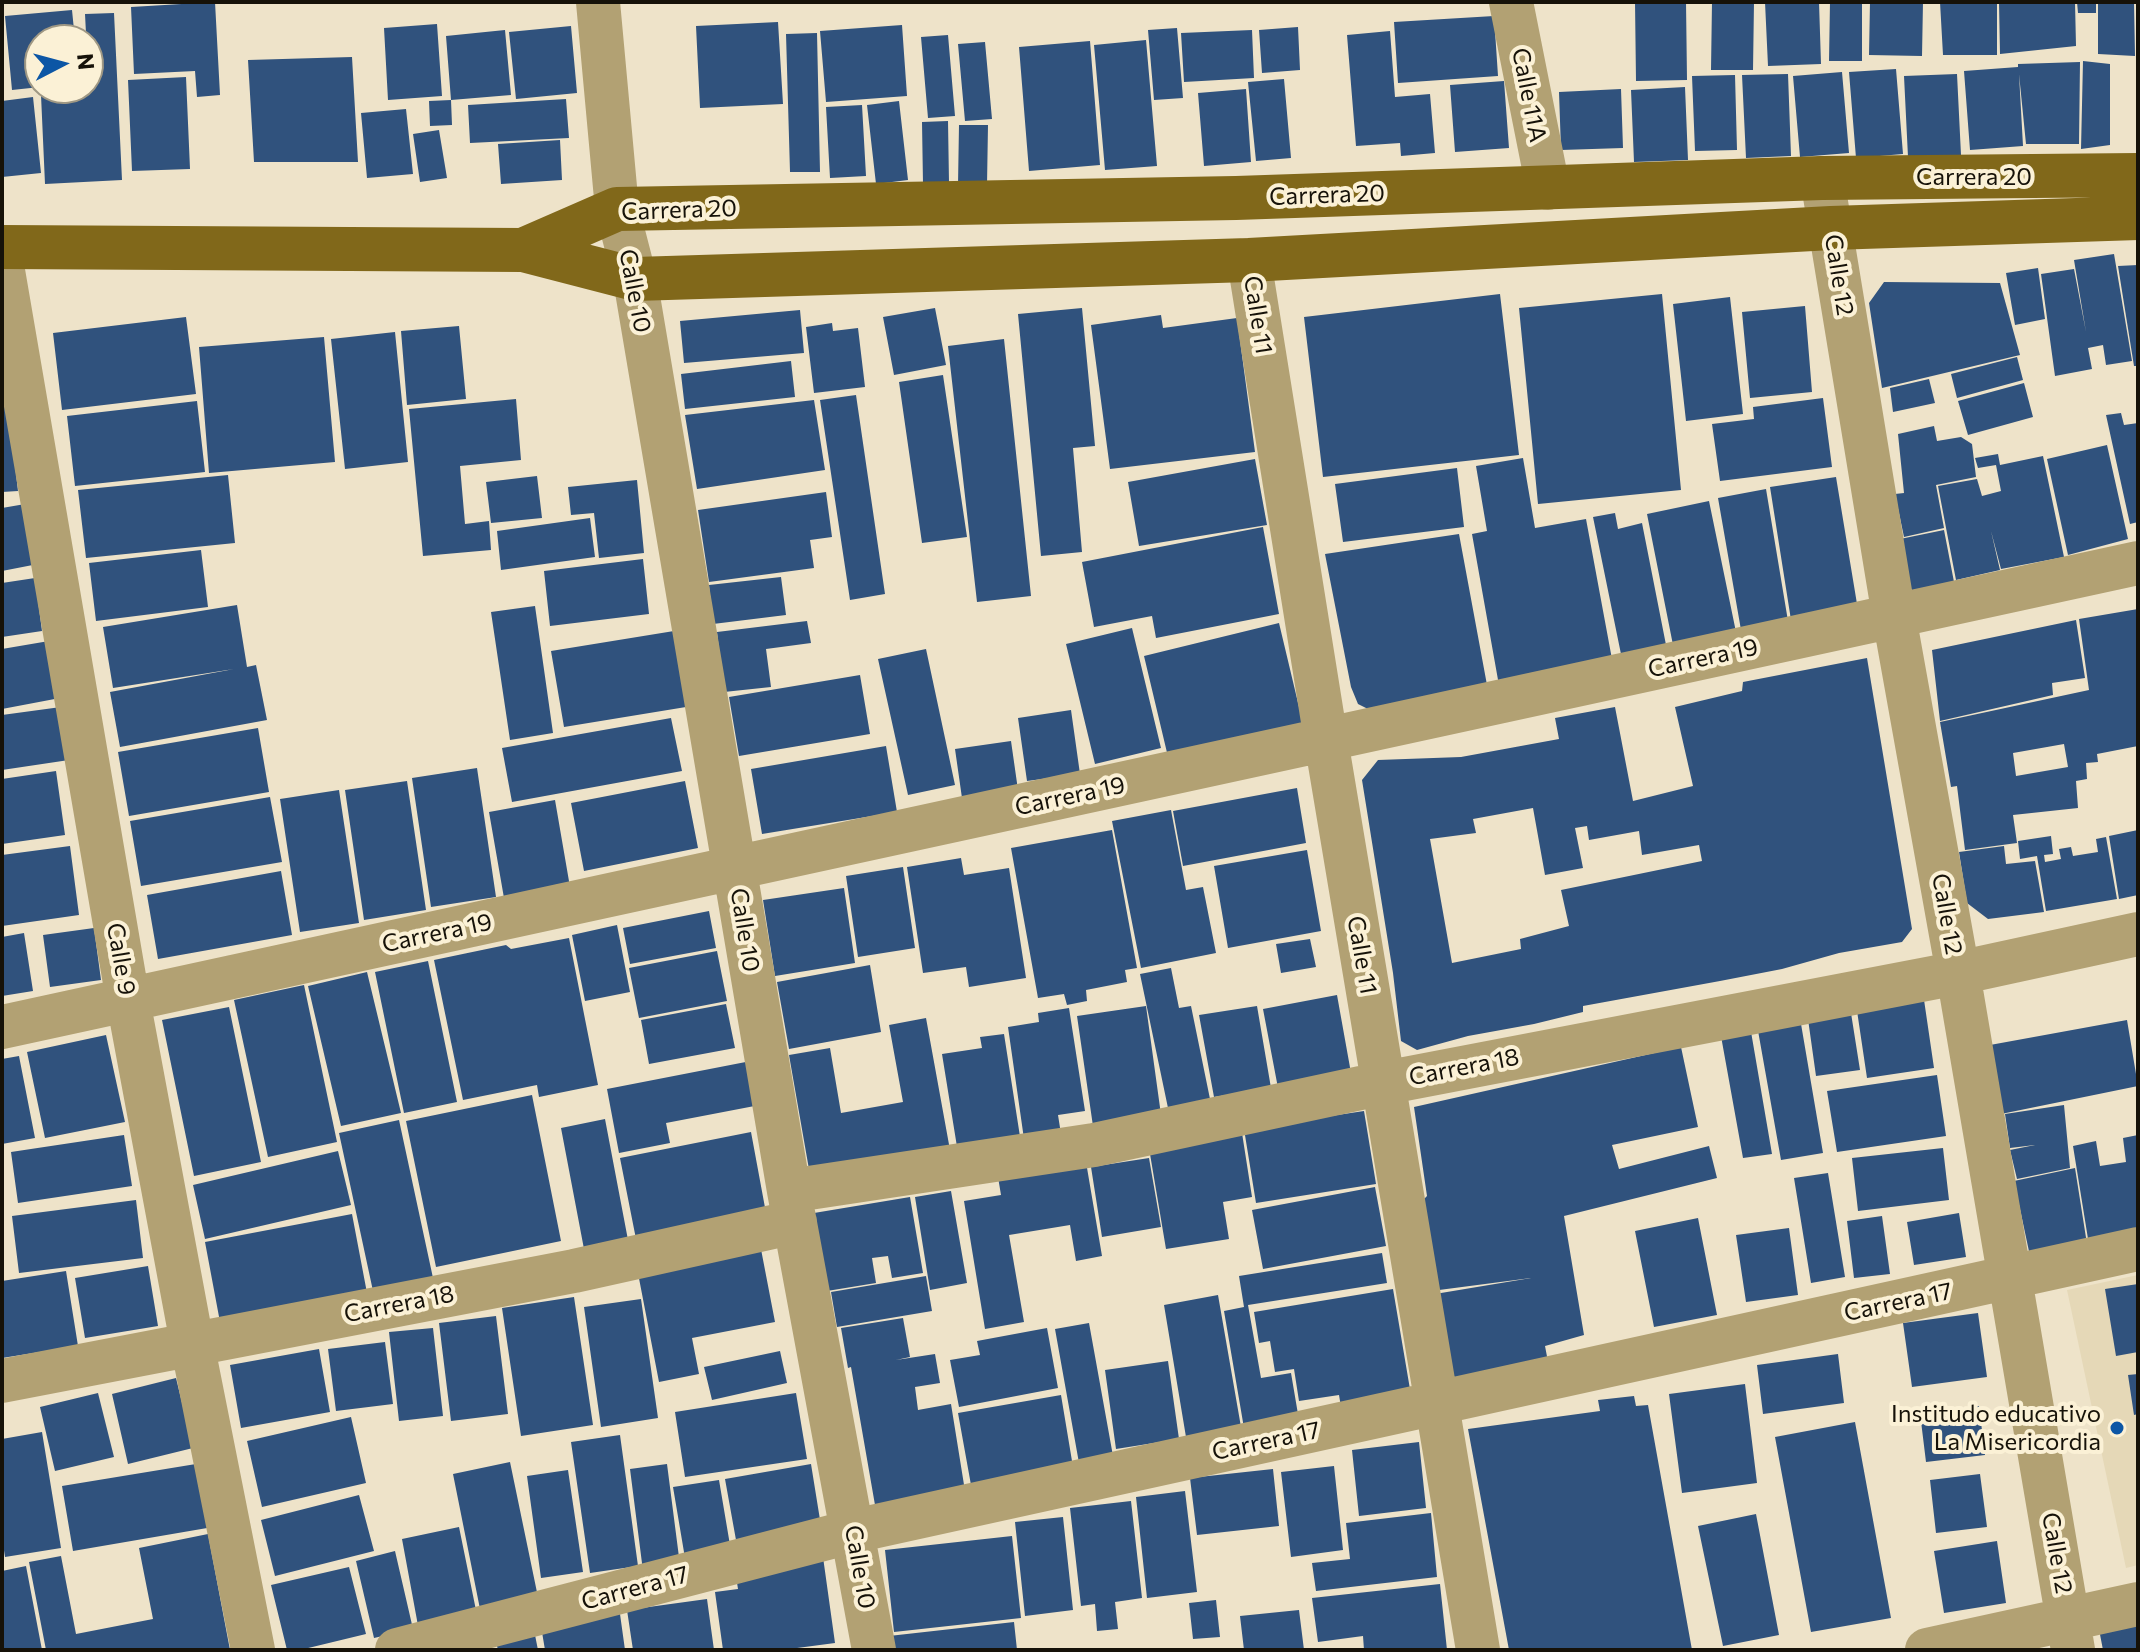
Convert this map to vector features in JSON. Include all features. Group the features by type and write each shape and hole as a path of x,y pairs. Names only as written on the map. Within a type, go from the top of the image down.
{"main road":[{"name":"Carrera 20","path":"523,250 617,209 1221,198 1822,178 2138,175"},
{"name":"Carrera 20","path":"2,247 523,250 635,279 1249,260 1831,228 2138,218"}],"street":[{"name":"Calle 10","path":"598,2 617,209 635,279 792,1206 874,1650"},
{"name":"Calle 11A","path":"1511,2 1548,188"},
{"name":"Calle 12","path":"1822,178 1894,616 2071,1635"},
{"name":"Calle 11","path":"1249,260 1478,1650"},
{"name":"Calle 9","path":"2,265 128,1000 253,1650"},
{"name":"Carrera 19","path":"2,1027 2138,563"},
{"name":"Carrera 18","path":"2,1381 574,1271 792,1206 1384,1083 1958,973 2138,934"},
{"name":"Carrera 17","path":"397,1650 854,1531 2138,1249"},
{"path":"1927,1650 2071,1635 2138,1604"}],"shaded area":[{"name":"Institudo educativo La Misericordia","path":"2138,1275 2138,1565 2126,1568 2067,1290"}],"building":[{"path":"215,2 220,95 197,97 195,71 134,74 131,7"},
{"path":"1635,2 1686,2 1687,80 1636,81"},
{"path":"1712,2 1754,2 1753,70 1711,70"},
{"path":"1765,2 1819,2 1821,64 1768,66"},
{"path":"1830,2 1862,2 1862,61 1829,61"},
{"path":"1870,2 1923,2 1922,56 1869,55"},
{"path":"1940,2 1997,2 1997,55 1943,55"},
{"path":"1999,2 2075,2 2076,46 2000,54"},
{"path":"2077,2 2096,2 2096,13 2078,13"},
{"path":"2098,2 2134,2 2135,56 2098,54"},
{"path":"72,10 73,24 24,24 24,89 12,90 5,16"},
{"path":"114,13 122,180 45,184 41,104 104,104 104,24 86,24 85,14"},
{"path":"1494,16 1498,76 1398,83 1394,22"},
{"path":"778,22 783,104 700,108 696,26"},
{"path":"437,24 442,96 388,100 384,28"},
{"path":"902,25 907,96 826,102 820,31"},
{"path":"571,26 577,93 516,99 509,32"},
{"path":"1298,27 1300,70 1262,73 1259,30"},
{"path":"1177,28 1183,98 1154,100 1148,30"},
{"path":"505,30 511,95 451,100 446,36"},
{"path":"1252,30 1254,78 1184,82 1181,33"},
{"path":"1390,31 1395,97 1430,94 1435,153 1401,156 1400,143 1356,146 1347,35"},
{"path":"817,33 820,172 790,172 786,34"},
{"path":"948,35 955,116 928,118 921,37"},
{"path":"1146,40 1157,166 1105,170 1094,45"},
{"path":"1090,41 1100,165 1029,171 1019,47"},
{"path":"985,42 992,119 965,121 958,44"},
{"path":"352,57 358,162 254,162 248,60"},
{"path":"2083,61 2110,64 2110,145 2081,149"},
{"path":"2080,62 2079,144 2026,144 2019,74 2023,146 1970,150 1964,71 2018,67 2018,64"},
{"path":"1896,69 1903,154 1856,158 1849,72"},
{"path":"1842,72 1849,153 1800,157 1793,76"},
{"path":"1788,74 1791,156 1746,158 1742,75"},
{"path":"1957,74 1961,155 1908,157 1904,76"},
{"path":"1735,75 1737,150 1695,151 1692,76"},
{"path":"186,77 190,169 132,171 128,80"},
{"path":"1284,79 1291,158 1256,161 1248,82"},
{"path":"1504,81 1509,148 1455,152 1450,85"},
{"path":"1685,87 1688,160 1634,162 1631,90"},
{"path":"1246,89 1251,162 1204,166 1198,93"},
{"path":"1621,89 1623,148 1561,150 1559,92"},
{"path":"24,98 24,104 34,104 41,173 2,177 2,101"},
{"path":"566,99 569,138 470,143 468,105"},
{"path":"451,100 452,125 430,126 429,101"},
{"path":"899,101 908,180 876,184 867,105"},
{"path":"862,105 866,176 830,178 826,107"},
{"path":"406,109 413,174 367,178 361,113"},
{"path":"948,121 949,183 923,184 922,122"},
{"path":"959,125 988,125 987,185 958,185"},
{"path":"439,130 447,178 420,182 413,134"},
{"path":"560,140 562,180 501,184 498,144"},
{"path":"2114,254 2132,361 2106,365 2103,345 2088,348 2092,369 2055,376 2041,274 2074,269 2086,332 2074,260"},
{"path":"2138,265 2138,366 2134,366 2118,266"},
{"path":"2038,268 2045,319 2015,325 2006,273"},
{"path":"1884,282 2000,283 2020,355 1882,388 1869,303"},
{"path":"1500,294 1519,455 1323,477 1304,317"},
{"path":"1662,294 1681,490 1538,504 1519,308"},
{"path":"1730,297 1743,414 1686,421 1673,304"},
{"path":"1805,306 1812,392 1750,398 1742,312"},
{"path":"935,308 946,365 894,375 883,317"},
{"path":"1082,308 1095,446 1073,448 1082,552 1041,556 1018,314"},
{"path":"800,310 804,353 684,363 680,321"},
{"path":"1161,315 1163,328 1237,318 1255,452 1110,469 1091,325"},
{"path":"186,317 196,394 62,410 53,333"},
{"path":"832,323 833,331 858,328 865,387 814,393 806,327"},
{"path":"459,326 466,399 407,405 401,331"},
{"path":"395,332 408,462 345,469 331,339"},
{"path":"324,337 335,462 209,473 199,347"},
{"path":"1004,339 1031,596 977,602 948,346"},
{"path":"2,354 18,491 2,492"},
{"path":"2017,357 2023,380 1957,398 1951,374"},
{"path":"791,361 795,397 685,409 681,374"},
{"path":"943,375 967,537 922,543 899,382"},
{"path":"1929,379 1935,403 1893,412 1890,388"},
{"path":"2024,383 2033,417 1968,435 1958,401"},
{"path":"856,395 885,594 850,600 820,400"},
{"path":"1823,398 1832,467 1720,481 1712,424 1754,419 1753,407"},
{"path":"516,399 521,460 460,466 465,524 489,521 491,550 423,556 409,409"},
{"path":"814,400 825,470 697,489 685,415"},
{"path":"197,401 205,472 75,486 67,416"},
{"path":"2121,413 2124,425 2138,423 2138,522 2130,524 2106,415"},
{"path":"1934,426 1937,441 1961,437 1972,444 1976,477 1936,485 1944,528 1904,537 1895,494 1904,493 1898,434"},
{"path":"2107,445 2128,539 2068,555 2047,459"},
{"path":"1998,454 2000,465 2043,456 2064,557 2001,569 1991,531 2000,570 1956,580 1938,486 1977,479 1982,496 2001,491 1996,465 1978,468 1975,458"},
{"path":"1523,458 1535,528 1586,519 1614,670 1500,691 1472,534 1487,531 1476,466"},
{"path":"1255,459 1267,525 1139,546 1128,482"},
{"path":"1457,468 1464,527 1343,542 1335,484"},
{"path":"228,475 235,543 86,558 78,490"},
{"path":"537,476 542,518 491,523 486,482"},
{"path":"1836,477 1858,610 1791,620 1770,487"},
{"path":"637,480 644,553 599,558 594,513 571,515 568,487"},
{"path":"1766,489 1788,621 1741,630 1718,498"},
{"path":"826,492 832,537 810,540 814,568 709,582 698,510"},
{"path":"1709,501 1736,632 1673,645 1647,514"},
{"path":"31,503 43,563 2,571 2,508"},
{"path":"1615,513 1618,529 1642,523 1667,650 1622,659 1593,517"},
{"path":"590,518 595,557 501,570 497,531"},
{"path":"1263,527 1279,614 1156,638 1152,616 1094,627 1082,562"},
{"path":"1944,530 1954,582 1909,592 1900,539"},
{"path":"1459,534 1487,685 1376,713 1358,704 1351,687 1325,554"},
{"path":"201,550 208,607 96,621 89,563"},
{"path":"643,559 649,614 550,626 544,571"},
{"path":"781,577 786,615 713,624 709,585"},
{"path":"35,578 42,631 2,637 2,583"},
{"path":"237,605 247,667 256,665 267,720 120,747 110,692 234,669 113,688 103,627"},
{"path":"535,606 553,733 510,740 491,612"},
{"path":"2138,609 2138,746 2097,754 2098,762 2086,763 2087,779 2076,781 2078,808 2013,815 2017,843 1965,850 1957,786 1951,787 1940,722 2089,690 2079,619","holes":["2064,744 2068,767 2016,776 2013,753"]},
{"path":"2076,620 2085,678 2052,683 2053,695 1940,721 1932,650"},
{"path":"807,621 811,643 766,649 771,687 724,692 717,632"},
{"path":"1279,623 1304,728 1169,761 1144,656"},
{"path":"1132,628 1161,748 1095,764 1066,644"},
{"path":"674,631 686,707 564,727 551,651"},
{"path":"49,641 60,698 2,709 2,649"},
{"path":"926,649 955,785 908,795 878,659"},
{"path":"1867,658 1912,929 1902,942 1839,953 1782,969 1583,1006 1583,1012 1417,1050 1401,1041 1362,780 1378,760 1461,757 1559,739 1555,718 1615,707 1633,801 1693,786 1675,707 1742,691 1743,682","holes":["1533,808 1545,875 1583,868 1575,828 1587,826 1589,840 1639,831 1642,855 1699,845 1702,861 1561,890 1569,926 1520,939 1521,949 1452,963 1430,839 1476,833 1473,819"]},
{"path":"860,675 870,734 739,756 729,697"},
{"path":"61,707 69,760 2,770 2,715"},
{"path":"1071,710 1080,774 1027,781 1018,718"},
{"path":"671,718 682,771 512,802 502,748"},
{"path":"258,728 269,792 129,816 118,752"},
{"path":"1011,741 1018,790 962,798 955,749"},
{"path":"886,746 897,812 762,834 751,769"},
{"path":"477,768 496,897 431,907 412,778"},
{"path":"56,771 65,835 2,844 2,779"},
{"path":"407,781 426,910 364,920 345,790"},
{"path":"685,781 698,848 584,871 571,803"},
{"path":"1297,788 1306,843 1183,866 1173,811"},
{"path":"339,790 359,923 300,932 280,799"},
{"path":"270,797 282,862 141,886 130,821"},
{"path":"555,800 570,887 504,898 489,812"},
{"path":"1171,810 1186,890 1203,887 1216,953 1141,968 1112,821"},
{"path":"1112,830 1137,968 1125,970 1127,982 1086,990 1087,1001 1067,1005 1064,994 1038,998 1011,848"},
{"path":"2138,830 2138,895 2119,899 2109,836"},
{"path":"2051,836 2053,854 2044,855 2045,862 2061,859 2059,849 2071,847 2073,856 2098,852 2096,839 2106,837 2117,899 2046,911 2037,856 2020,859 2018,841"},
{"path":"70,846 79,915 2,926 2,855"},
{"path":"2004,846 2006,864 2035,861 2044,912 1988,919 1967,903 1959,852"},
{"path":"1307,850 1321,931 1228,948 1214,866"},
{"path":"961,858 964,875 1009,868 1026,978 969,987 966,967 923,973 907,867"},
{"path":"903,867 915,948 858,957 846,876"},
{"path":"281,871 292,935 158,959 147,895"},
{"path":"844,888 855,963 775,976 763,900"},
{"path":"709,911 716,948 630,964 623,928"},
{"path":"617,925 630,992 585,1001 572,935"},
{"path":"94,928 101,980 50,987 43,935"},
{"path":"24,933 33,991 2,996 2,937"},
{"path":"569,938 598,1085 539,1097 537,1085 463,1100 434,960 506,945 511,949"},
{"path":"1310,939 1316,967 1281,973 1276,944"},
{"path":"717,951 727,1001 639,1018 629,968"},
{"path":"428,961 457,1102 404,1113 375,972"},
{"path":"870,965 881,1032 789,1049 777,982"},
{"path":"1171,968 1179,1008 1191,1006 1210,1099 1168,1108 1140,974"},
{"path":"367,972 401,1113 341,1126 308,986"},
{"path":"304,985 337,1142 268,1157 234,1000"},
{"path":"1923,993 1934,1068 1867,1078 1856,1004"},
{"path":"1337,995 1351,1073 1278,1088 1263,1009"},
{"path":"726,1004 735,1048 649,1064 641,1020"},
{"path":"1146,1006 1162,1122 1094,1133 1077,1016"},
{"path":"1257,1006 1271,1088 1214,1097 1199,1015"},
{"path":"229,1007 261,1162 194,1176 162,1020"},
{"path":"1069,1008 1085,1111 1058,1115 1061,1134 1024,1139 1008,1027 1039,1022 1038,1013"},
{"path":"1851,1013 1860,1070 1816,1076 1808,1019"},
{"path":"926,1018 950,1150 810,1175 789,1055 830,1048 841,1113 903,1102 889,1025"},
{"path":"1800,1018 1823,1153 1781,1160 1757,1025"},
{"path":"1749,1020 1772,1154 1743,1158 1719,1025"},
{"path":"2127,1020 2138,1086 2001,1114 1990,1045"},
{"path":"1004,1034 1021,1143 958,1153 942,1054 982,1048 980,1037"},
{"path":"106,1035 125,1122 45,1138 27,1052"},
{"path":"1681,1047 1698,1127 1612,1145 1619,1169 1709,1146 1717,1178 1564,1216 1584,1335 1545,1346 1549,1367 1450,1384 1429,1295 1531,1278 1439,1290 1424,1199 1427,1196 1414,1107"},
{"path":"19,1056 35,1138 2,1144 2,1059"},
{"path":"756,1060 765,1104 666,1123 670,1143 619,1153 607,1089"},
{"path":"1937,1075 1946,1136 1837,1152 1827,1091"},
{"path":"532,1095 561,1241 436,1267 406,1121"},
{"path":"2064,1105 2070,1168 2017,1179 2010,1150 2035,1145 2010,1148 2005,1114"},
{"path":"1364,1111 1376,1184 1256,1203 1244,1129"},
{"path":"605,1119 628,1240 584,1249 561,1128"},
{"path":"399,1120 433,1278 373,1291 339,1133"},
{"path":"751,1132 766,1213 636,1239 620,1158"},
{"path":"1242,1133 1252,1197 1223,1202 1229,1239 1166,1249 1149,1148"},
{"path":"124,1135 132,1186 18,1203 11,1152"},
{"path":"2138,1135 2138,1235 2089,1245 2073,1146 2096,1141 2100,1166 2126,1162 2123,1138"},
{"path":"1943,1148 1949,1200 1858,1211 1852,1158"},
{"path":"338,1151 351,1205 205,1239 193,1185"},
{"path":"1149,1158 1161,1227 1102,1237 1091,1167"},
{"path":"1086,1162 1102,1256 1076,1261 1070,1225 1009,1235 1024,1322 985,1329 964,1201 1001,1195 998,1177"},
{"path":"2075,1168 2087,1244 2030,1256 2014,1181"},
{"path":"1828,1173 1845,1277 1811,1283 1794,1178"},
{"path":"1375,1187 1386,1246 1263,1269 1252,1210"},
{"path":"951,1191 967,1283 930,1290 915,1197"},
{"path":"910,1197 923,1273 892,1278 888,1256 872,1258 876,1283 827,1291 814,1213"},
{"path":"136,1200 143,1258 19,1273 12,1216"},
{"path":"1959,1213 1966,1257 1914,1265 1907,1222"},
{"path":"352,1214 367,1293 220,1322 205,1242"},
{"path":"1882,1216 1890,1274 1854,1278 1847,1221"},
{"path":"1698,1218 1717,1315 1654,1327 1635,1231"},
{"path":"1789,1228 1798,1295 1746,1302 1736,1235"},
{"path":"760,1244 775,1322 692,1338 699,1374 659,1382 637,1268"},
{"path":"1382,1253 1387,1283 1248,1305 1261,1378 1291,1373 1300,1426 1245,1434 1224,1311 1244,1307 1239,1276"},
{"path":"148,1266 158,1326 85,1338 75,1278"},
{"path":"66,1271 78,1346 2,1358 2,1281"},
{"path":"926,1276 932,1311 837,1327 831,1292"},
{"path":"2138,1284 2138,1352 2116,1356 2105,1289"},
{"path":"1393,1289 1413,1407 1343,1419 1339,1395 1299,1401 1294,1369 1275,1372 1270,1341 1259,1343 1254,1312"},
{"path":"1218,1295 1241,1427 1187,1443 1164,1305"},
{"path":"574,1297 593,1425 521,1436 502,1308"},
{"path":"641,1299 658,1418 601,1427 584,1307"},
{"path":"1978,1313 1987,1377 1912,1387 1903,1323"},
{"path":"496,1316 508,1414 451,1421 439,1323"},
{"path":"903,1318 910,1357 896,1360 935,1354 940,1383 915,1387 918,1410 951,1404 965,1491 875,1505 851,1367 848,1368 841,1328"},
{"path":"1089,1323 1113,1456 1079,1463 1055,1329"},
{"path":"433,1328 443,1416 399,1421 389,1332"},
{"path":"1047,1328 1058,1388 959,1407 950,1360 980,1355 977,1341"},
{"path":"385,1342 393,1404 336,1411 328,1349"},
{"path":"319,1349 330,1412 241,1428 230,1365"},
{"path":"780,1351 787,1383 712,1400 704,1367"},
{"path":"1838,1354 1844,1403 1763,1414 1757,1365"},
{"path":"1168,1361 1179,1439 1116,1449 1105,1370"},
{"path":"2138,1374 2138,1414 2134,1415 2128,1375"},
{"path":"176,1378 193,1448 128,1464 112,1394"},
{"path":"1745,1384 1757,1483 1682,1493 1669,1394"},
{"path":"98,1393 114,1457 55,1471 40,1407"},
{"path":"796,1393 807,1459 685,1477 675,1412"},
{"path":"1061,1395 1073,1467 971,1485 958,1413"},
{"path":"1634,1396 1636,1406 1648,1405 1692,1650 1509,1650 1468,1429 1600,1411 1598,1400"},
{"path":"1979,1406 1985,1455 1926,1462 1920,1413"},
{"path":"351,1417 366,1483 262,1507 247,1441"},
{"path":"1855,1422 1891,1618 1811,1632 1775,1437"},
{"path":"42,1432 61,1548 5,1557 2,1537 2,1439"},
{"path":"620,1435 638,1566 590,1573 571,1442"},
{"path":"1419,1442 1426,1508 1359,1516 1352,1450"},
{"path":"510,1462 539,1602 481,1614 453,1474"},
{"path":"202,1463 213,1527 73,1551 62,1486"},
{"path":"667,1464 680,1565 643,1571 630,1469"},
{"path":"811,1464 821,1526 736,1540 725,1479"},
{"path":"1334,1466 1343,1550 1291,1557 1281,1472"},
{"path":"1273,1469 1279,1526 1197,1535 1190,1478"},
{"path":"568,1470 583,1572 541,1578 527,1476"},
{"path":"1980,1474 1987,1527 1936,1533 1930,1480"},
{"path":"719,1480 731,1551 685,1558 673,1487"},
{"path":"1185,1491 1197,1592 1147,1598 1136,1497"},
{"path":"359,1495 374,1551 275,1576 261,1520"},
{"path":"1131,1501 1142,1598 1115,1602 1118,1629 1097,1631 1095,1604 1081,1606 1070,1508"},
{"path":"1431,1513 1437,1577 1316,1591 1312,1563 1350,1559 1346,1523"},
{"path":"1756,1514 1779,1635 1723,1646 1698,1526"},
{"path":"1063,1517 1073,1610 1025,1616 1015,1522"},
{"path":"459,1527 478,1620 419,1631 402,1539"},
{"path":"208,1534 230,1650 46,1650 29,1562 61,1556 76,1634 153,1619 139,1548"},
{"path":"1012,1536 1021,1618 894,1632 885,1550"},
{"path":"1997,1541 2006,1603 1944,1613 1934,1551"},
{"path":"395,1551 413,1629 374,1638 356,1561"},
{"path":"823,1557 835,1643 782,1650 723,1650 715,1592 738,1589 735,1570"},
{"path":"26,1566 42,1650 2,1650 2,1571"},
{"path":"349,1567 366,1634 300,1650 287,1650 271,1585"},
{"path":"1440,1584 1447,1650 1364,1650 1363,1636 1318,1642 1312,1598"},
{"path":"707,1599 714,1650 633,1650 627,1610"},
{"path":"1216,1600 1220,1637 1193,1639 1189,1603"},
{"path":"1299,1610 1304,1650 1244,1650 1240,1616"},
{"path":"620,1614 625,1650 545,1650 542,1632"},
{"path":"2138,1617 2138,1650 2103,1650 2098,1624"},
{"path":"1014,1622 1017,1650 890,1650 889,1636"},
{"path":"535,1635 538,1650 498,1650 496,1642"}],"place":[{"name":"Institudo educativo La Misericordia","path":"2117,1428"}]}
